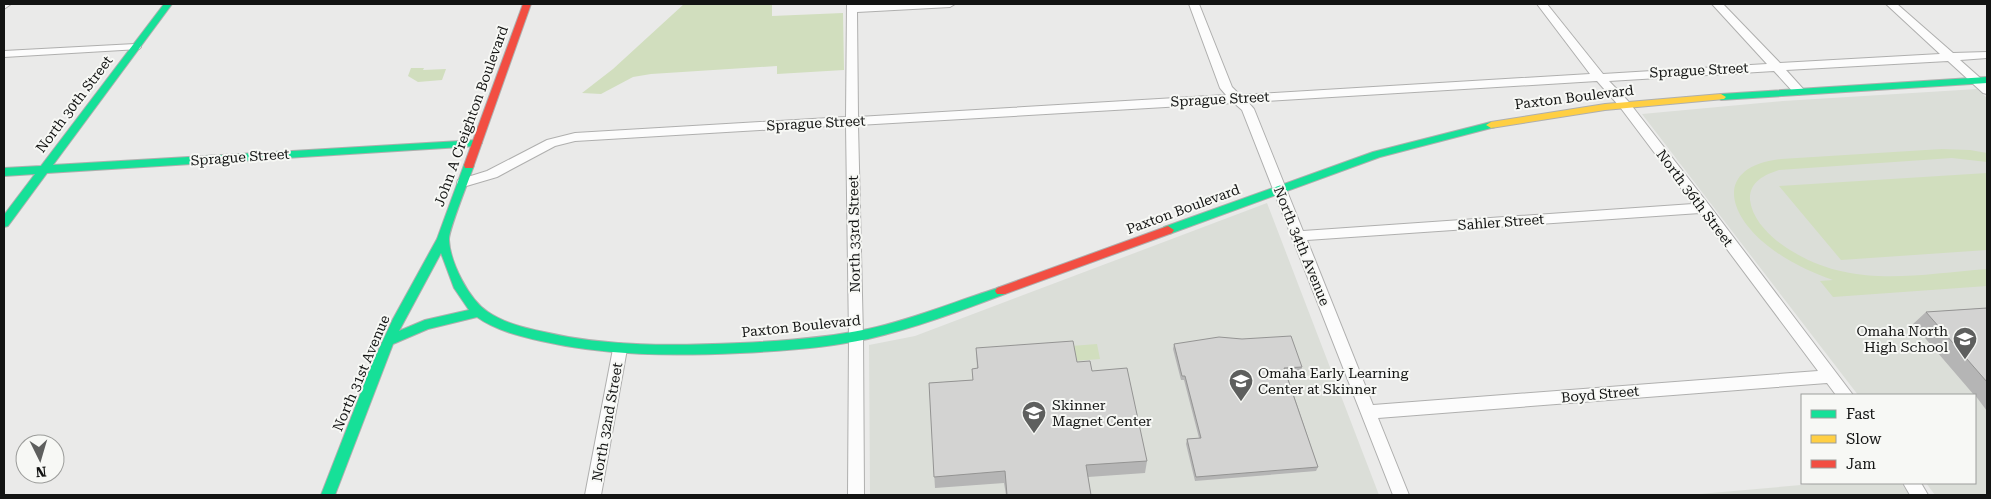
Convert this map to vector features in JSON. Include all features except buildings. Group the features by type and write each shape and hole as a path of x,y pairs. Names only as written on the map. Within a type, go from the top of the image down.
{"street":[{"name":"North 30th Street","path":"4,223 168,4"},
{"name":"John A Creighton Boulevard","path":"443,239 527,4"},
{"path":"852,6 950,4"},
{"name":"North 34th Avenue","path":"1194,4 1226,88 1248,108 1401,495"},
{"name":"North 36th Street","path":"1542,4 1599,76 1624,104 1844,394"},
{"path":"1717,4 1799,91"},
{"path":"1891,4 1950,56 1982,80 1987,90"},
{"name":"North 33rd Street","path":"852,6 856,495"},
{"path":"4,54 135,47"},
{"name":"Sprague Street","path":"463,183 492,174 552,142 575,137 1599,76 1987,55"},
{"name":"Paxton Boulevard","path":"443,239 453,273 461,289 479,312 500,324 543,338 620,349 694,350 782,346 856,337 890,330 939,314 1377,154 1457,132 1536,115 1624,104 1982,80"},
{"name":"Sprague Street","path":"4,172 477,142"},
{"name":"Sahler Street","path":"1299,236 1704,208"},
{"name":"North 31st Avenue","path":"328,495 372,376 443,239"},
{"path":"389,341 425,326 479,312"},
{"name":"North 32nd Street","path":"593,495 620,349"},
{"name":"Boyd Street","path":"1369,412 1831,376"},
{"path":"1912,484 1920,495"}],"shaded area":[{"path":"1977,89 1987,98 1987,495 1935,495 1927,484 1976,484 1976,394 1857,394 1642,114 1783,101"},
{"path":"1267,203 1379,495 870,495 869,345 915,336"},
{"path":"1813,484 1902,484 1910,495 1688,495"}],"green space":[{"path":"684,4 772,4 772,16 843,13 844,70 777,74 777,66 651,74 633,77 601,94 582,93 613,69"},
{"path":"411,68 424,68 423,70 446,69 442,80 418,82 408,76"},
{"path":"1942,149 1987,153 1987,162 1952,158 1779,170 1768,174 1755,184 1750,194 1751,206 1760,223 1777,241 1802,257 1827,267 1852,273 1878,276 1905,276 1987,269 1987,286 1833,297 1820,281 1833,280 1799,266 1768,246 1743,220 1736,206 1734,193 1737,181 1745,171 1760,164 1781,159"},
{"path":"1987,173 1987,250 1841,260 1779,186"},
{"path":"1097,344 1100,359 1074,361 1071,346"}],"traffic: fast":[{"path":"4,223 168,4"},
{"path":"1721,97 1987,80"},
{"path":"1168,230 1377,154 1491,125"},
{"path":"4,172 477,143"},
{"path":"328,495 378,364 399,319 443,239 469,165"},
{"path":"443,239 460,288 472,305 491,320 504,326 557,340 609,347 662,350 714,349 837,340 902,325 1001,291"},
{"path":"389,341 425,325 479,312"}],"traffic: slow":[{"path":"1491,125 1605,107 1721,97"}],"traffic: jam":[{"path":"469,165 527,4"},
{"path":"1001,291 1168,230"}],"place":[{"name":"Omaha North High School","path":"1965,360"},
{"name":"Omaha Early Learning Center at Skinner","path":"1241,402"},
{"name":"Skinner Magnet Center","path":"1034,434"}]}
